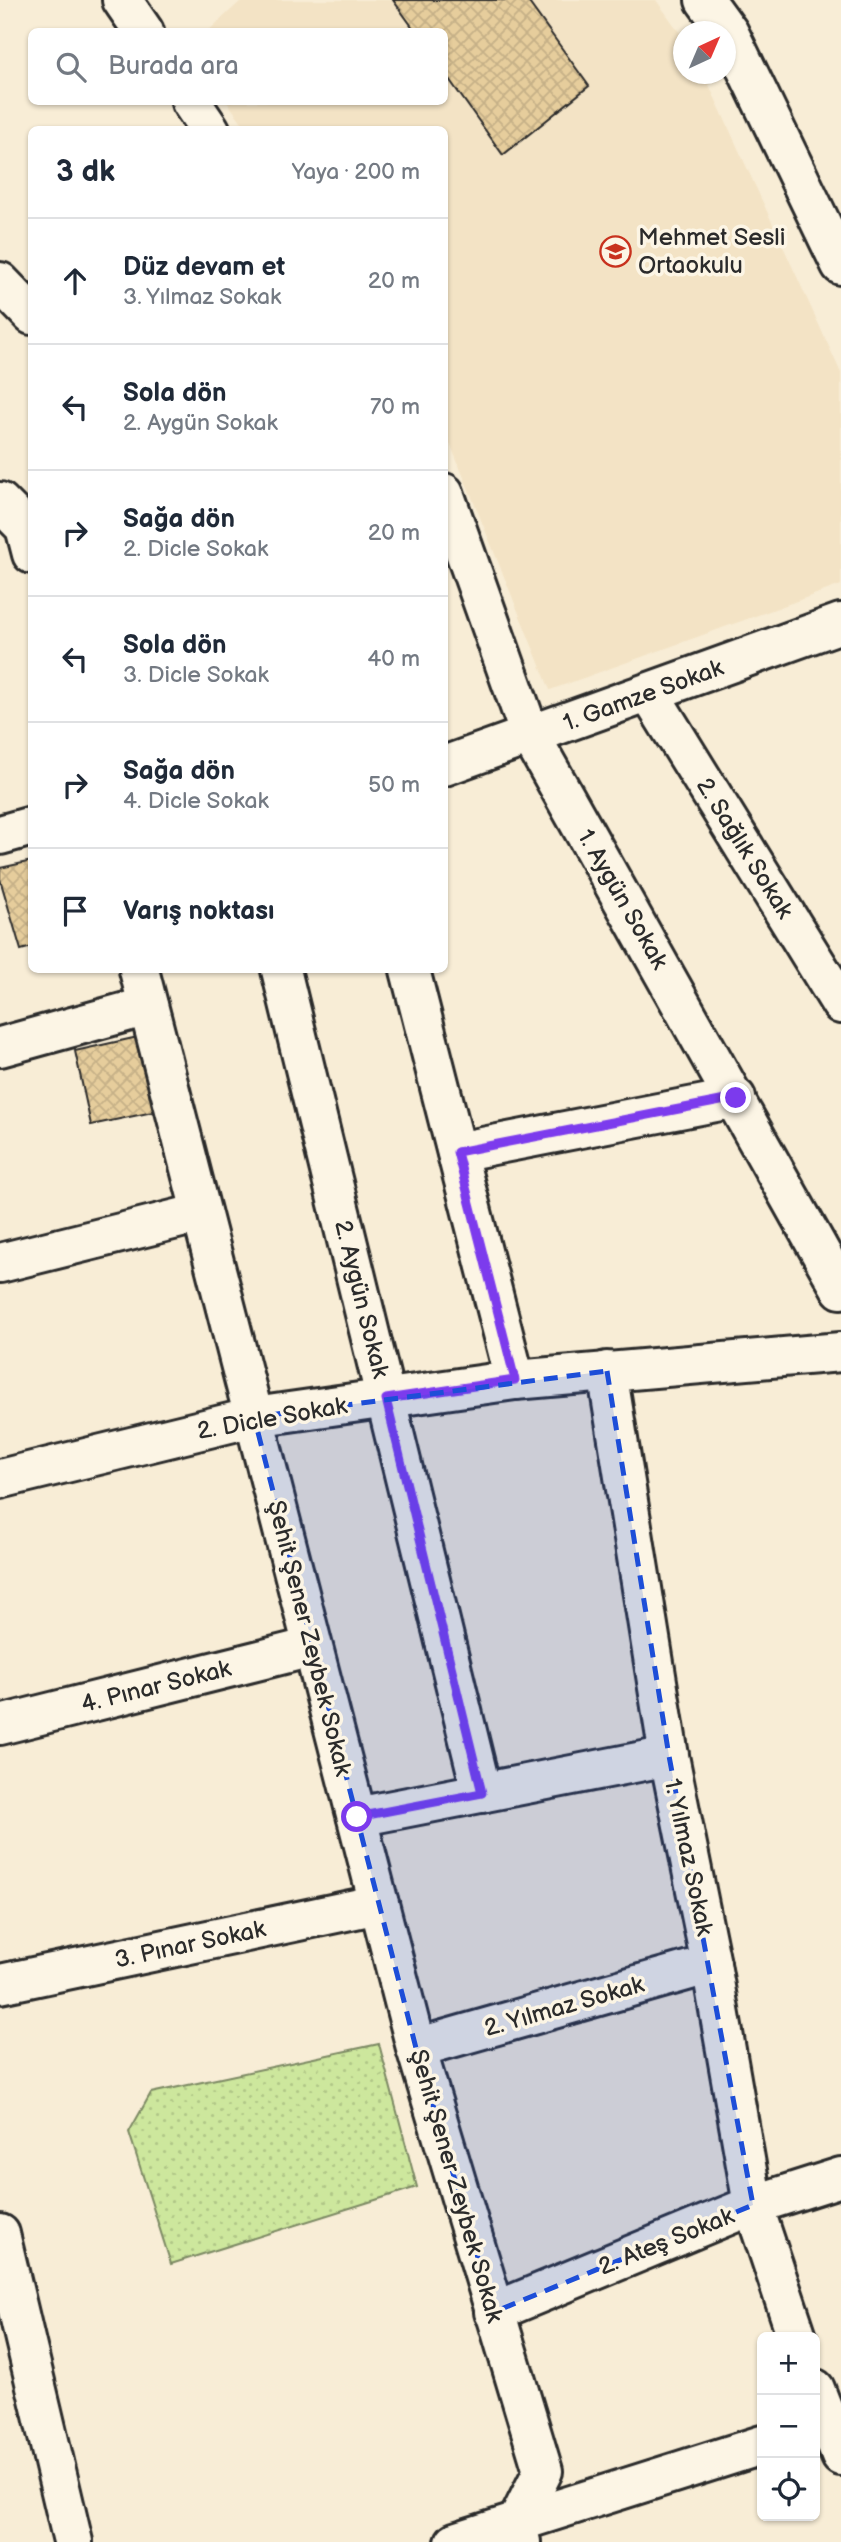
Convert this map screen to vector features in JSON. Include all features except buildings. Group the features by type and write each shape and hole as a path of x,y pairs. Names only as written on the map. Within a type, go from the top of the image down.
{"street":[{"path":"122,0 141,28"},
{"path":"705,0 729,33 841,265"},
{"path":"193,105 207,126"},
{"path":"0,282 28,311"},
{"path":"0,502 25,527 28,539"},
{"name":"1. Aygün Sokak","path":"448,504 530,735 841,1289"},
{"name":"1. Gamze Sokak","path":"448,765 841,623"},
{"name":"2. Sağlık Sokak","path":"649,693 841,1004"},
{"path":"0,835 28,827"},
{"name":"Şehit Şener Zeybek Sokak","path":"140,973 416,2048 543,2471 519,2533"},
{"name":"2. Aygün Sokak","path":"282,973 482,1793"},
{"path":"411,973 515,1380"},
{"path":"0,1047 148,1006"},
{"path":"457,1152 736,1098"},
{"path":"0,1263 201,1213"},
{"name":"2. Dicle Sokak","path":"0,1479 254,1417 515,1380 607,1371 839,1359"},
{"name":"1. Yılmaz Sokak","path":"607,1371 668,1756 711,1964 753,2205 795,2332"},
{"name":"4. Pınar Sokak","path":"0,1725 312,1647"},
{"path":"357,1817 668,1756"},
{"name":"3. Pınar Sokak","path":"0,1984 379,1904"},
{"name":"2. Yılmaz Sokak","path":"416,2048 711,1964"},
{"name":"2. Ateş Sokak","path":"494,2312 753,2205 841,2177"},
{"path":"0,2234 73,2542"},
{"path":"455,2542 519,2533 757,2447"}],"highlighted area":[{"path":"607,1371 669,1756 753,2205 494,2312 416,2048 254,1417"}],"shaded area":[{"name":"Mehmet Sesli Ortaokulu","path":"242,0 656,0 673,23 673,84 709,84 841,373 841,585 550,690 448,438 448,126 245,126 229,105 448,105 448,28 211,28"}],"green space":[{"path":"379,2044 417,2187 171,2264 129,2132 151,2093"}],"place":[{"name":"Mehmet Sesli Ortaokulu","path":"615,251"}],"route":[{"path":"357,1817 482,1793 386,1399 515,1380 457,1152 736,1098"}]}
